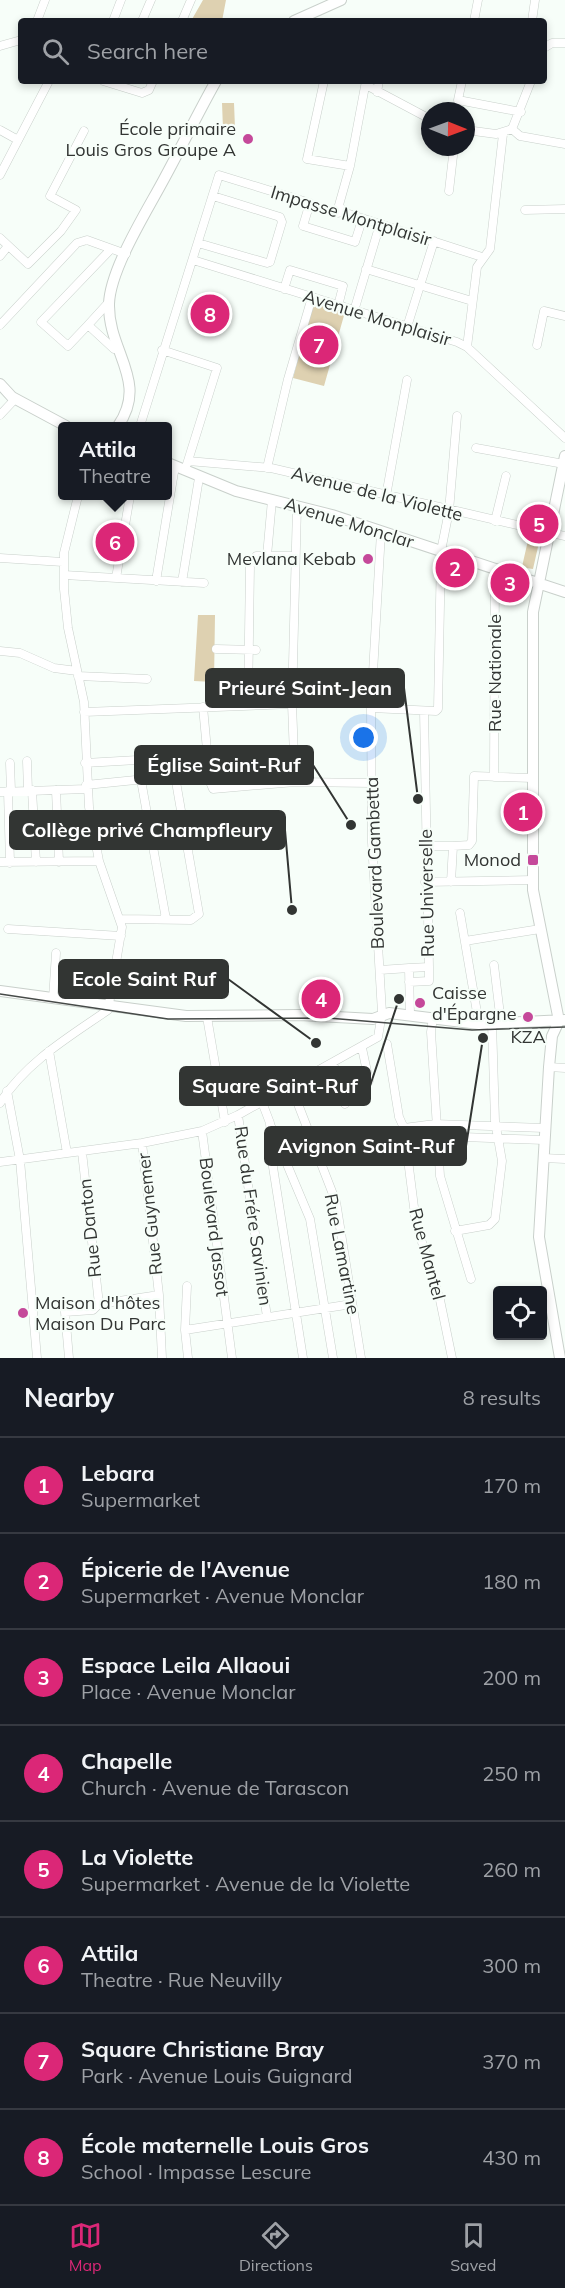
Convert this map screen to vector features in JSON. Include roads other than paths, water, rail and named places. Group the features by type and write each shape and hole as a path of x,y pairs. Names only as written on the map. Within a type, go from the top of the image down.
{"street":[{"path":"38,18 45,0"},
{"path":"114,18 121,0"},
{"path":"143,18 151,0"},
{"path":"183,18 191,0"},
{"path":"309,18 341,0"},
{"path":"474,17 478,0"},
{"path":"533,18 536,0"},
{"path":"0,46 18,41"},
{"path":"547,46 552,43 565,43"},
{"path":"0,175 47,84"},
{"path":"113,84 142,93 149,90 152,84"},
{"path":"121,422 129,410 132,392 111,326 109,302 113,283 214,84"},
{"path":"323,84 307,159 350,166"},
{"path":"344,212 339,205 350,166 366,84"},
{"path":"367,84 377,92 421,114"},
{"path":"377,92 378,84"},
{"path":"461,84 458,100 521,112"},
{"path":"475,130 503,134 512,129 521,112 530,84"},
{"path":"512,129 519,136 565,144"},
{"path":"0,130 18,140"},
{"path":"0,238 28,264 61,231 76,210 50,196 84,131"},
{"path":"467,347 477,267 482,257 490,249 503,134"},
{"path":"449,191 453,156"},
{"name":"Impasse Montplaisir","path":"213,196 219,175 310,203 309,206 337,213 344,212 362,220 482,257"},
{"path":"141,422 162,350 213,196 280,217 282,222 270,262 267,264 198,243"},
{"path":"309,206 303,226 355,242 362,220"},
{"path":"525,210 565,209"},
{"path":"354,311 380,224"},
{"path":"0,325 77,243 87,240 126,254"},
{"path":"406,327 434,241"},
{"path":"0,256 8,246"},
{"path":"109,302 68,346 41,322 111,249"},
{"name":"Avenue Monplaisir","path":"193,260 467,347 565,438"},
{"path":"366,269 472,301"},
{"path":"284,289 290,270 343,286 338,306"},
{"path":"267,468 288,379 312,297"},
{"path":"537,345 544,311 565,316"},
{"path":"88,325 114,349 119,349"},
{"path":"162,350 217,368 178,465 172,496"},
{"path":"386,496 407,380"},
{"path":"0,384 15,399 58,422"},
{"path":"0,415 15,399"},
{"path":"371,708 424,711 438,709 441,552 449,511 457,416"},
{"path":"476,448 564,464 533,612 533,880 540,929 562,1021 552,1036 544,1128 539,1237 560,1358"},
{"name":"Avenue de la Violette","path":"178,465 267,468 565,536"},
{"name":"Avenue Monclar","path":"178,465 199,478 381,532 565,592"},
{"path":"495,521 506,476"},
{"path":"182,582 199,478"},
{"path":"0,1103 18,1078 110,1006 121,936 121,919 99,861 86,787 84,712 68,628 63,562 77,500"},
{"path":"116,578 129,500"},
{"path":"156,580 171,500"},
{"path":"267,556 272,500"},
{"path":"295,782 292,704 297,506"},
{"name":"Boulevard Gambetta","path":"377,1016 380,970 371,708 381,532"},
{"path":"248,705 253,649 250,565 256,556 295,560"},
{"path":"0,558 63,562"},
{"name":"Rue Nationale","path":"495,569 495,777"},
{"path":"64,575 204,583"},
{"path":"216,650 253,649"},
{"path":"0,651 20,653 54,668 78,673 147,679"},
{"path":"84,712 292,704"},
{"path":"203,707 207,756 213,789 295,782 372,783"},
{"name":"Rue Universelle","path":"424,711 425,882 429,966"},
{"path":"85,763 207,756"},
{"path":"27,761 36,862"},
{"path":"10,763 6,792 10,863"},
{"path":"6,792 56,790 175,776 199,914 191,920 121,919"},
{"path":"426,846 469,845 472,841 474,776 533,778"},
{"path":"141,780 166,919"},
{"path":"56,790 59,862"},
{"path":"451,882 453,846"},
{"path":"0,862 99,861"},
{"path":"425,882 533,880"},
{"path":"460,913 479,1024"},
{"path":"8,929 121,936"},
{"path":"465,941 540,929"},
{"path":"53,999 56,953"},
{"path":"455,1231 489,1225 495,1219 502,1161 500,1140 495,1126 494,965"},
{"path":"380,970 429,966 429,981 409,982"},
{"path":"409,968 410,1015"},
{"path":"0,991 168,1015 207,1017 410,1015 479,1024 562,1021"},
{"path":"0,1162 142,1143 202,1131 225,1122 362,1048 378,1037 377,1016"},
{"path":"207,1017 225,1122"},
{"path":"433,1017 431,1032 435,1125 440,1176 471,1279"},
{"name":"Rue Mantel","path":"387,1044 399,1117 404,1128 416,1223 440,1300 452,1358"},
{"path":"362,1048 369,1081"},
{"path":"50,1051 67,1154"},
{"path":"333,1063 345,1104"},
{"path":"549,1067 565,1068"},
{"name":"Rue Lamartine","path":"291,1086 336,1202 361,1358"},
{"path":"7,1091 20,1160 37,1358"},
{"path":"262,1101 310,1219 333,1358"},
{"name":"Rue du Frére Savinien","path":"238,1115 267,1317"},
{"path":"270,1123 273,1167 303,1358"},
{"path":"404,1128 435,1125 544,1128"},
{"name":"Boulevard Jassot","path":"202,1131 232,1358"},
{"path":"405,1139 436,1136 544,1140"},
{"name":"Rue Guynemer","path":"142,1143 159,1295 162,1358"},
{"name":"Rue Danton","path":"82,1152 99,1304"},
{"path":"543,1158 565,1159"},
{"path":"187,1286 185,1330 188,1358"},
{"path":"69,1358 65,1312 93,1310 99,1304 159,1295"},
{"path":"185,1330 352,1304"}],"tram line":[{"path":"0,994 168,1019 328,1018 472,1030 565,1027"}],"place":[{"name":"École primaire Louis Gros Groupe A","path":"248,139"},
{"name":"École maternelle Louis Gros","path":"210,314"},
{"name":"Square Christiane Bray","path":"319,345"},
{"name":"La Violette","path":"539,524"},
{"name":"Attila","path":"115,542"},
{"name":"Mevlana Kebab","path":"368,559"},
{"name":"Épicerie de l'Avenue","path":"455,568"},
{"name":"Espace Leila Allaoui","path":"510,583"},
{"name":"Prieuré Saint-Jean","path":"418,799"},
{"name":"Lebara","path":"523,812"},
{"name":"Église Saint-Ruf","path":"351,825"},
{"name":"Monod","path":"533,860"},
{"name":"Collège privé Champfleury","path":"292,910"},
{"name":"Chapelle","path":"321,999"},
{"name":"Square Saint-Ruf","path":"399,999"},
{"name":"Caisse d'Épargne","path":"420,1003"},
{"name":"KZA","path":"528,1017"},
{"name":"Avignon Saint-Ruf","path":"483,1038"},
{"name":"Ecole Saint Ruf","path":"316,1043"},
{"name":"Maison d'hôtes Maison Du Parc","path":"23,1313"}]}
